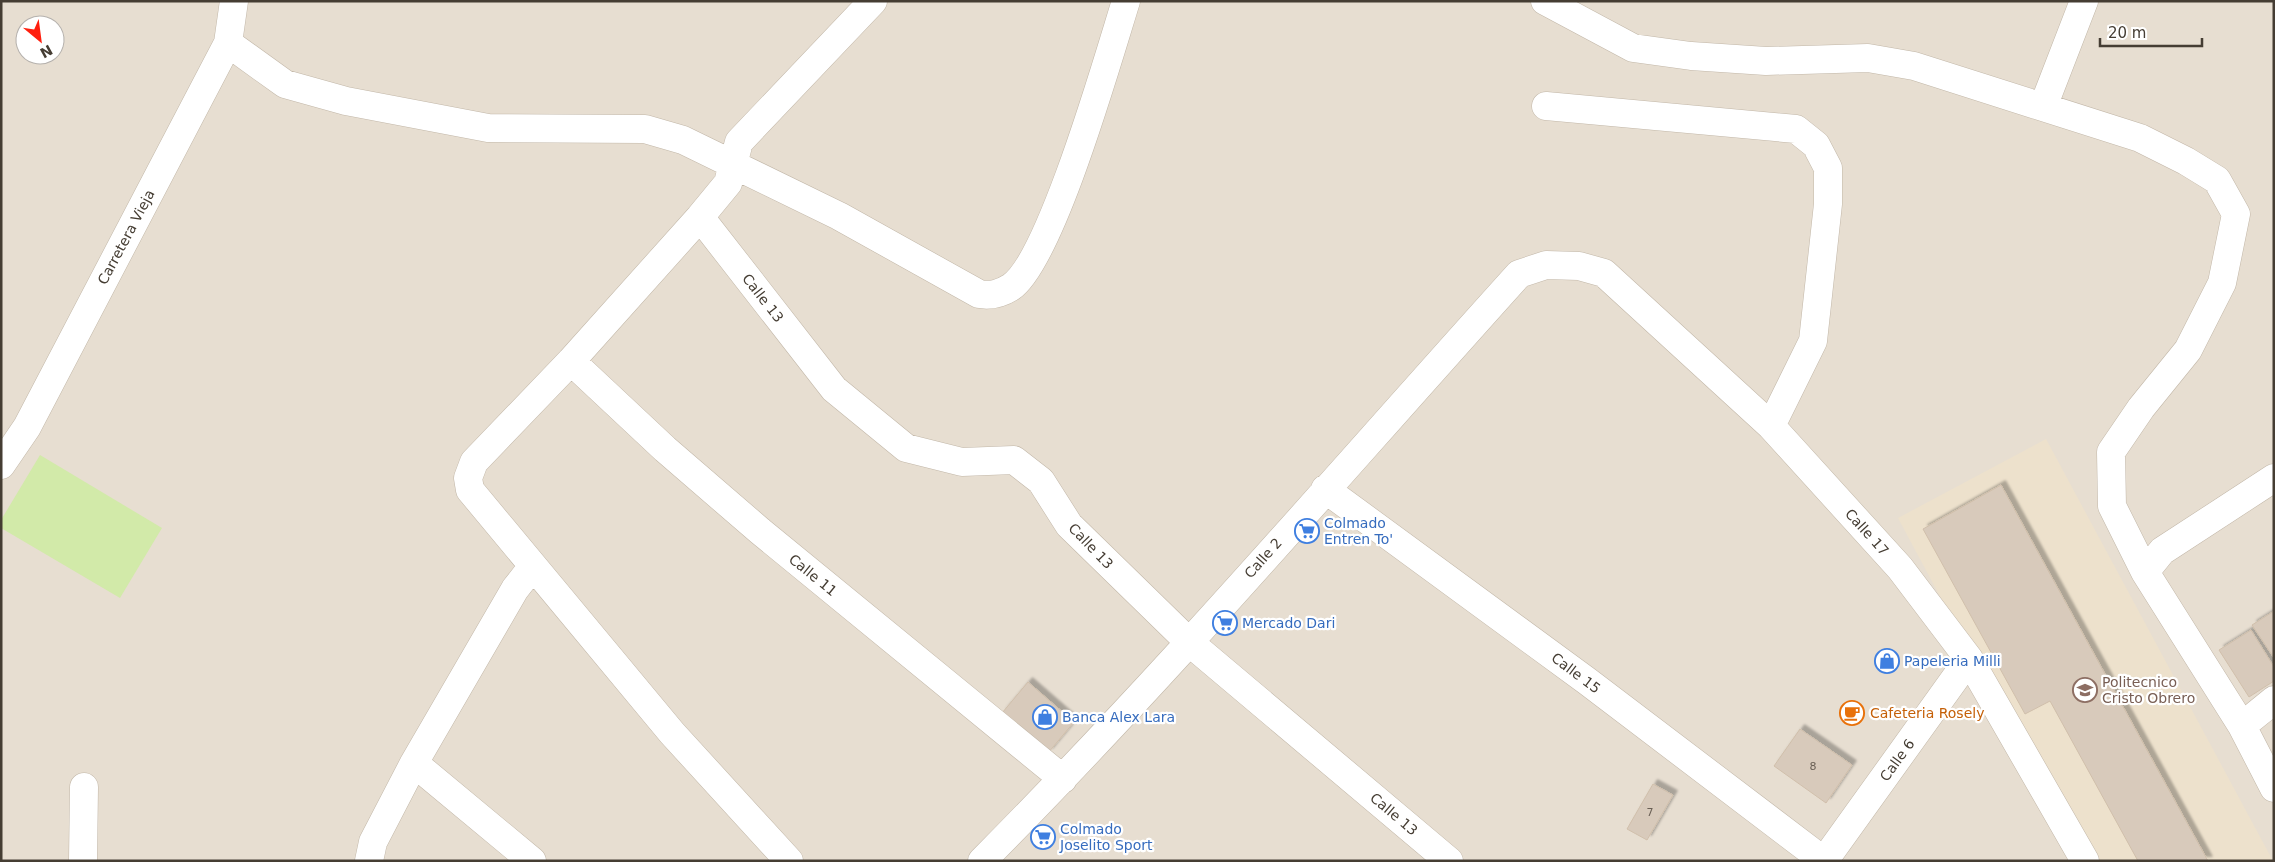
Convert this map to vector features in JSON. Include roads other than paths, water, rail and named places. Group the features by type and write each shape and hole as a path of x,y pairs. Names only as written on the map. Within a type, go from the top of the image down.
{"street":[{"name":"Carretera Vieja","path":"1,465 27,427 228,43 234,1"},
{"path":"790,861 672,733 470,490 468,478 474,462 571,361 728,183 739,142 873,1"},
{"path":"228,43 285,84 346,101 488,128 645,129 683,140 839,216 978,294 992,296 1012,286 1027,267 1049,228 1080,143 1126,1"},
{"path":"1545,1 1633,48 1691,56 1766,61 1868,58 1914,66 2140,138 2186,161 2217,180 2236,214 2222,282 2188,350 2141,408 2111,452 2112,506 2145,572 2242,726 2274,788"},
{"path":"2043,107 2084,1"},
{"path":"1546,106 1796,129 1816,144 1828,168 1828,204 1814,341 1771,426"},
{"name":"Calle 13","path":"700,217 834,389 906,448 962,462 1014,460 1041,481 1069,525 1188,642 1449,861"},
{"name":"Calle 2","path":"982,861 1063,779 1519,274 1546,265 1579,266"},
{"name":"Calle 17","path":"1579,266 1604,273 1771,426 1900,568 1969,659 2085,861"},
{"name":"Calle 11","path":"571,361 665,449 760,531 1063,779"},
{"path":"2145,572 2162,551 2274,478"},
{"name":"Calle 15","path":"1325,489 1587,681 1824,861"},
{"path":"369,861 373,842 414,763 515,589 533,566"},
{"name":"Calle 6","path":"1824,861 1969,659"},
{"path":"2242,726 2274,700"},
{"path":"414,763 532,861"},
{"path":"83,861 84,787"}],"place":[{"name":"Colmado Entren To'","path":"1307,531"},
{"name":"Mercado Dari","path":"1225,623"},
{"name":"Papeleria Milli","path":"1887,661"},
{"name":"Politecnico Cristo Obrero","path":"2085,690"},
{"name":"Cafeteria Rosely","path":"1852,713"},
{"name":"Banca Alex Lara","path":"1045,717"},
{"name":"Colmado Joselito Sport","path":"1043,837"}]}
